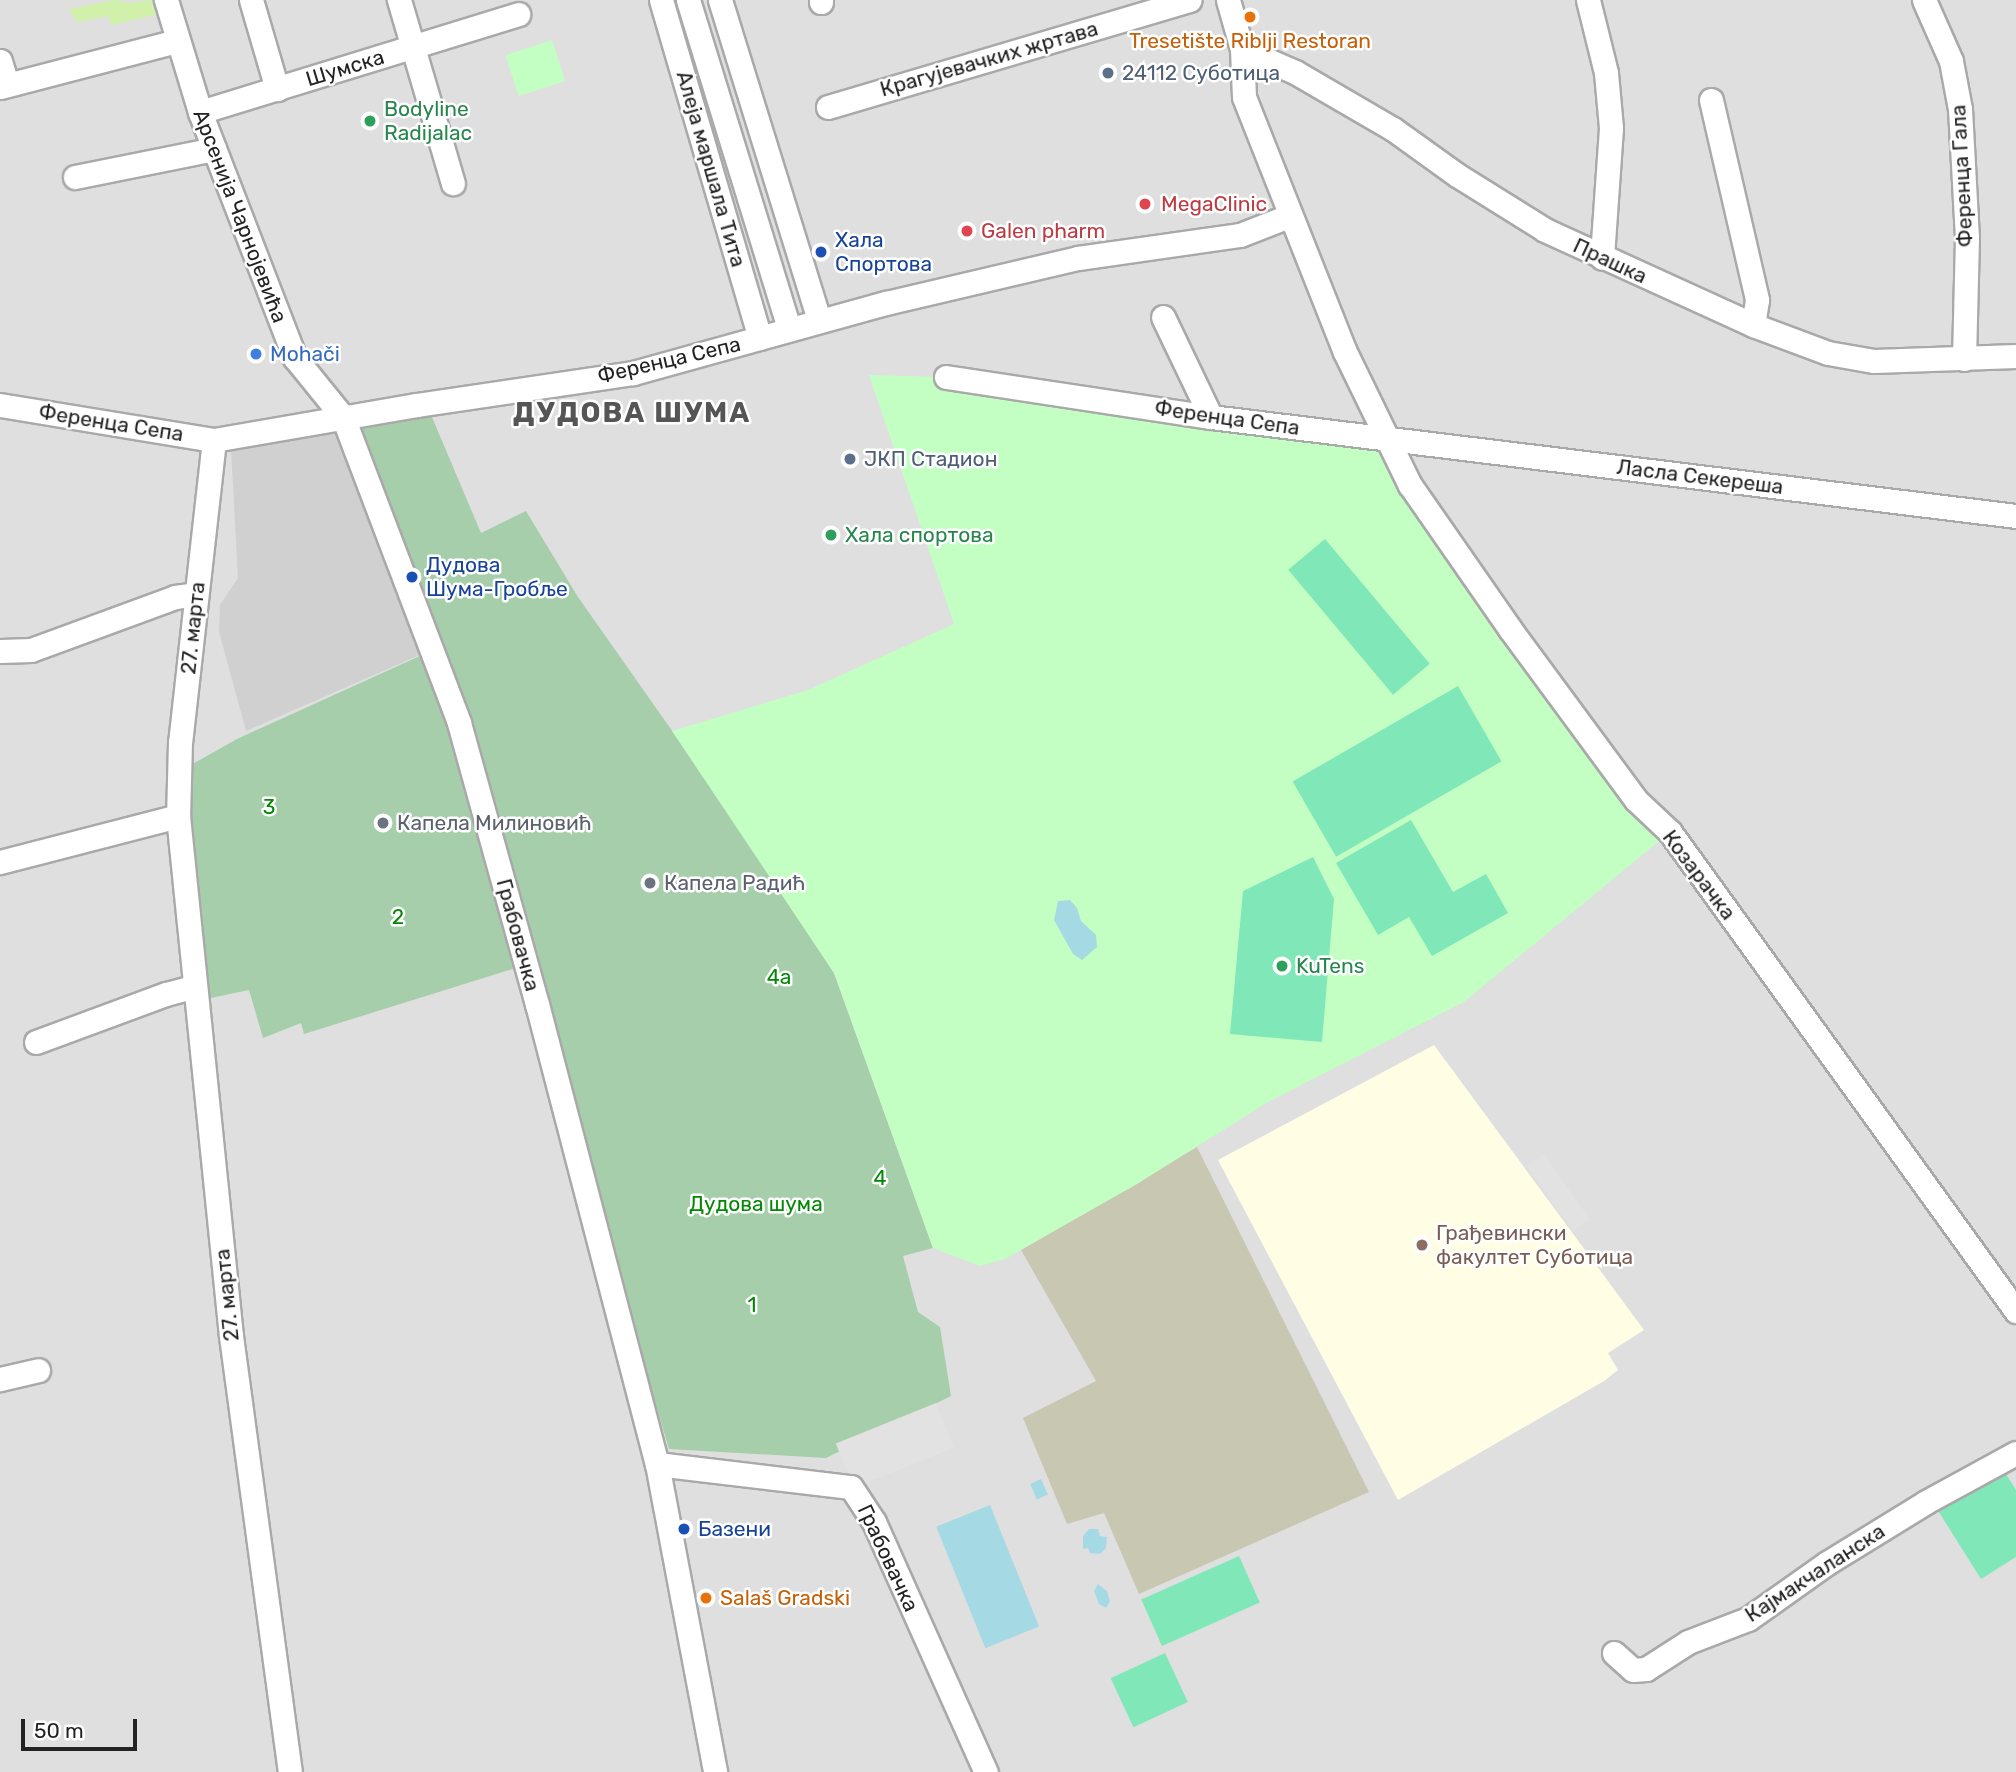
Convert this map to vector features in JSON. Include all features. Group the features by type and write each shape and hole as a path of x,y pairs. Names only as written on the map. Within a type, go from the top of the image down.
{"street":[{"name":"Арсенија Чарнојевића","path":"166,0 200,112 295,358 343,417"},
{"name":"Шумска","path":"251,0 276,89"},
{"name":"Шумска","path":"399,0 453,183"},
{"name":"Алеја маршала Тита","path":"661,0 760,338"},
{"name":"Алеја маршала Тита","path":"688,0 789,329"},
{"path":"720,0 819,319"},
{"name":"Крагујевачких жртава","path":"828,107 1190,0"},
{"name":"Козарачка","path":"1228,0 1242,48 1244,97 1289,216 1385,438 1410,485 1510,629 1636,800 1670,832 2016,1311"},
{"path":"1588,0 1606,74 1611,128 1602,258"},
{"name":"Ференца Гала","path":"1924,0 1951,61 1960,108 1967,237 1964,359"},
{"name":"Шумска","path":"200,112 519,15"},
{"path":"0,61 4,86 177,41"},
{"name":"Прашка","path":"1242,48 1295,72 1393,129 1457,175 1545,230 1752,325 1828,353 1874,361 2016,356"},
{"path":"1711,100 1757,300 1752,325"},
{"path":"75,177 215,149"},
{"name":"Ференца Сепа","path":"0,405 214,440 343,417 633,373 819,319 1078,258 1240,235 1289,216"},
{"path":"1163,317 1211,417"},
{"name":"Ференца Сепа","path":"946,377 1211,417 1385,438"},
{"name":"Грабовачка","path":"343,417 459,723 537,1004 657,1464 715,1772"},
{"name":"Ласла Секереша","path":"1385,438 2016,516"},
{"name":"27. марта","path":"214,440 180,742 178,816 231,1336 290,1772"},
{"path":"0,650 31,650 175,597 196,594"},
{"path":"0,862 178,816"},
{"path":"36,1042 195,986"},
{"path":"0,1379 38,1370"},
{"name":"Кајмакчаланска","path":"1614,1653 1633,1670 1646,1669 1688,1642 1748,1619 1827,1563 1926,1502 2016,1452"},
{"name":"Грабовачка","path":"657,1464 851,1486 874,1522 986,1772"}],"shaded area":[{"path":"0,0 2016,0 2016,1772 0,1772"},
{"path":"332,428 422,654 246,731 219,632 220,605 238,578 231,449"},
{"name":"Грађевински факултет Суботица","path":"1434,1045 1644,1330 1608,1353 1618,1370 1604,1381 1398,1500 1218,1160"},
{"path":"1197,1147 1369,1492 1139,1594 1104,1513 1067,1524 1023,1418 1096,1381 1021,1250"},
{"path":"1544,1154 1590,1220 1573,1232 1527,1166"},
{"path":"936,1403 954,1448 854,1488 836,1443"}],"green space":[{"path":"114,0 129,3 152,0 156,15 111,25 109,16 77,22 69,9"},
{"path":"552,40 565,81 519,96 505,55"},
{"path":"869,375 946,377 1385,438 1670,832 1464,1002 1268,1102 1137,1184 1005,1259 980,1266 933,1248 834,973 672,731 808,690 954,624"},
{"name":"Дудова шума","path":"426,403 481,533 526,511 578,597 713,789 834,973 933,1248 903,1256 918,1312 940,1327 951,1396 826,1458 669,1449 620,1284 545,1004 353,422"},
{"path":"1325,539 1430,664 1393,695 1288,570"},
{"path":"422,655 450,731 516,968 304,1034 301,1023 263,1038 249,990 206,999 189,824 189,766 237,739"},
{"path":"1458,686 1502,761 1336,857 1293,782"},
{"path":"1411,820 1453,892 1486,874 1508,913 1432,956 1409,917 1378,935 1336,863"},
{"name":"KuTens","path":"1313,857 1334,899 1322,1042 1230,1034 1243,891"},
{"path":"2001,1466 2016,1490 2016,1557 1981,1579 1935,1506"},
{"path":"1239,1556 1260,1603 1162,1646 1141,1600"},
{"path":"1165,1653 1188,1702 1133,1727 1111,1678"}],"water":[{"path":"1070,900 1077,908 1081,921 1096,935 1097,947 1082,960 1073,954 1054,920 1058,901"},
{"path":"1041,1479 1048,1495 1037,1499 1030,1484"},
{"path":"990,1505 1039,1626 985,1648 936,1527"},
{"path":"1089,1529 1098,1529 1100,1536 1107,1537 1106,1548 1100,1554 1090,1553 1088,1548 1083,1549 1083,1536"},
{"path":"1098,1584 1107,1591 1110,1601 1106,1608 1099,1604 1094,1591"}],"place":[{"name":"Tresetište Riblji Restoran","path":"1250,17"},
{"name":"24112 Суботица","path":"1108,73"},
{"name":"Bodyline Radijalac","path":"370,121"},
{"name":"MegaClinic","path":"1145,204"},
{"name":"Galen pharm","path":"967,231"},
{"name":"Хала Спортова","path":"821,252"},
{"name":"Mohači","path":"256,354"},
{"name":"ЈКП Стадион","path":"850,459"},
{"name":"Хала спортова","path":"831,535"},
{"name":"Дудова Шума-Гробље","path":"412,577"},
{"name":"Капела Милиновић","path":"383,823"},
{"name":"Капела Радић","path":"650,883"},
{"name":"KuTens","path":"1282,966"},
{"name":"Грађевински факултет Суботица","path":"1422,1245"},
{"name":"Базени","path":"684,1529"},
{"name":"Salaš Gradski","path":"706,1598"}],"district":[{"name":"ДУДОВА ШУМА","path":"632,413"}],"park label":[{"name":"3","path":"269,807"},
{"name":"2","path":"398,917"},
{"name":"4a","path":"779,977"},
{"name":"4","path":"880,1178"},
{"name":"1","path":"752,1305"}]}
